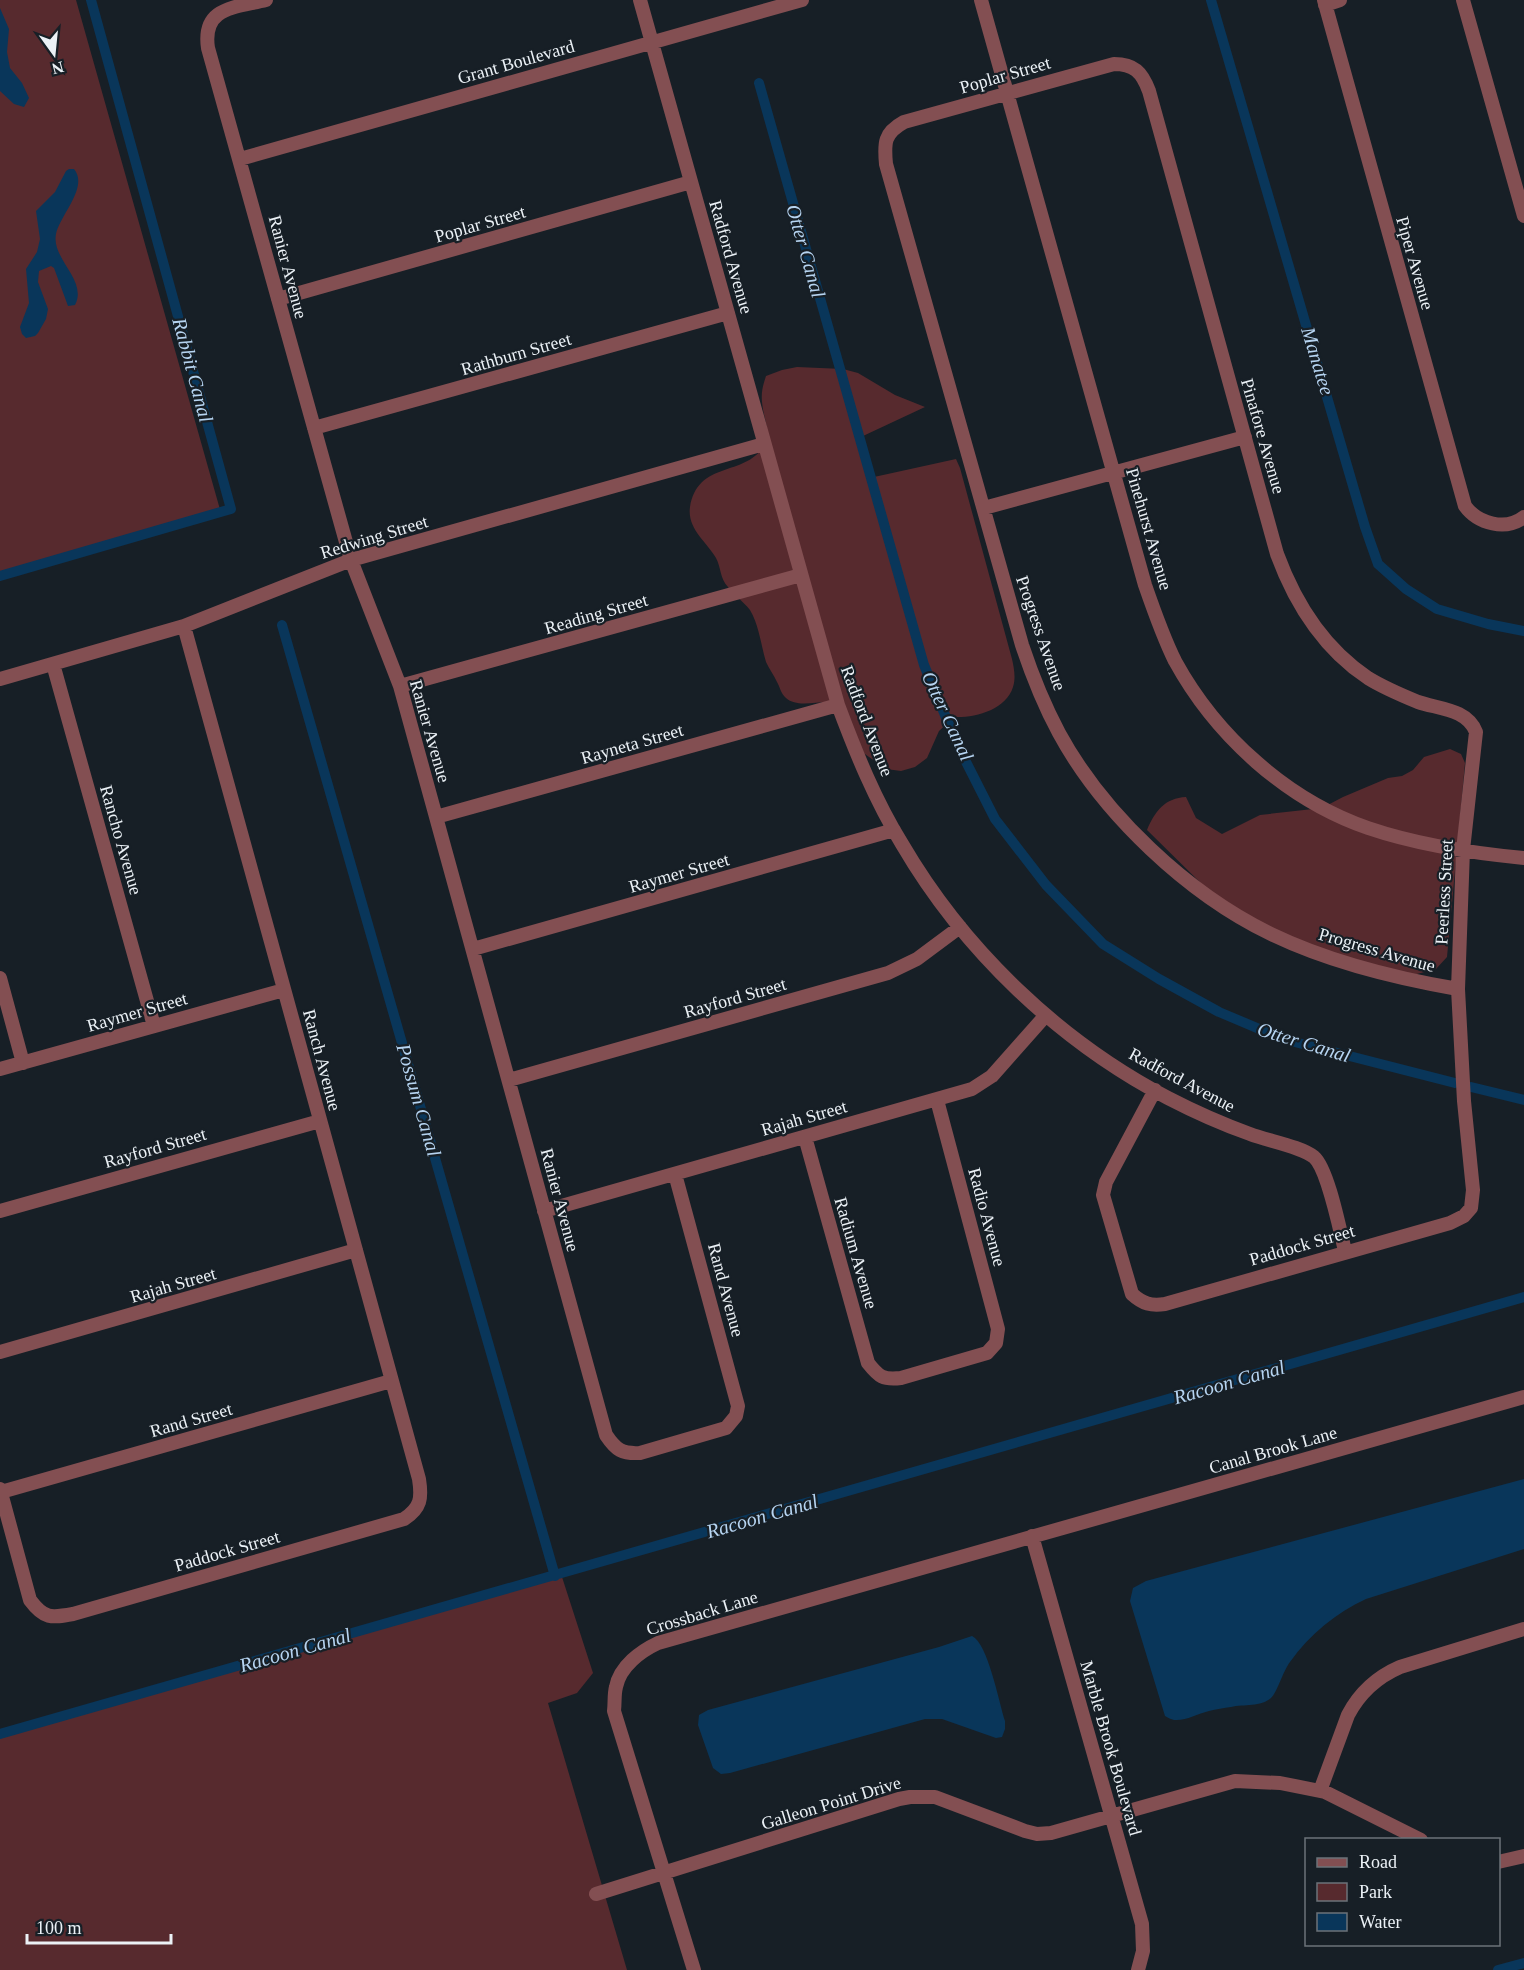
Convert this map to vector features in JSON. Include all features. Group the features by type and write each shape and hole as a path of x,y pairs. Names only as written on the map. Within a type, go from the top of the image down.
{"street":[{"name":"Ranier Avenue","path":"266,0 219,14 209,23 208,48 351,560 400,686 606,1435 616,1450"},
{"name":"Radford Avenue","path":"640,0 838,705 858,758 894,830 916,866 960,927 998,969 1046,1015 1096,1054 1155,1090 1208,1118 1306,1152 1316,1158 1323,1171 1346,1251"},
{"name":"Grant Boulevard","path":"240,159 802,0"},
{"name":"Pinehurst Avenue","path":"981,0 1146,585 1169,648 1192,689 1228,735 1254,760 1283,783 1334,813 1387,834 1463,850 1524,858"},
{"path":"1324,2 1340,0"},
{"path":"1463,0 1524,216"},
{"name":"Piper Avenue","path":"1324,2 1465,506 1472,514 1488,523 1513,523 1524,517"},
{"name":"Poplar Street","path":"886,137 894,127 904,122 1114,64 1125,64 1137,70"},
{"name":"Pinafore Avenue","path":"1137,70 1145,80 1149,91 1277,554 1286,579 1300,606 1317,630 1344,660 1400,695 1452,711 1472,722"},
{"name":"Progress Avenue","path":"886,137 884,149 886,164 1021,641 1059,733 1079,764 1132,831 1166,864 1237,916 1272,935 1337,961 1432,985 1458,989"},
{"name":"Poplar Street","path":"278,299 691,182"},
{"name":"Rathburn Street","path":"314,428 728,313"},
{"path":"984,508 1245,437"},
{"name":"Redwing Street","path":"0,679 184,626 351,560 764,444"},
{"name":"Reading Street","path":"400,686 801,575"},
{"name":"Ranch Avenue","path":"184,626 419,1479 420,1504"},
{"name":"Rancho Avenue","path":"53,664 154,1026"},
{"name":"Rayneta Street","path":"436,817 838,705"},
{"name":"Peerless Street","path":"1471,1208 1473,1190 1464,1101 1458,989 1463,850 1476,749 1476,732 1472,722"},
{"name":"Raymer Street","path":"473,950 894,830"},
{"name":"Rayford Street","path":"509,1080 888,974 917,959 960,927"},
{"path":"0,978 23,1063"},
{"name":"Raymer Street","path":"0,1069 284,990"},
{"name":"Rajah Street","path":"544,1211 972,1089 992,1076 1046,1015"},
{"name":"Paddock Street","path":"1155,1090 1106,1182 1103,1195 1132,1294 1151,1306 1165,1304 1450,1223 1464,1216 1471,1208"},
{"name":"Radio Avenue","path":"878,1376 889,1380 978,1357 987,1353 996,1343 998,1329 994,1311 937,1100"},
{"name":"Rayford Street","path":"0,1211 320,1121"},
{"name":"Radium Avenue","path":"805,1137 868,1363 878,1376"},
{"name":"Rand Avenue","path":"616,1450 626,1454 640,1453 715,1432 726,1428 736,1416 737,1395 675,1174"},
{"name":"Rajah Street","path":"0,1352 356,1250"},
{"name":"Rand Street","path":"0,1491 392,1382"},
{"name":"Canal Brook Lane","path":"1032,1536 1524,1397"},
{"name":"Paddock Street","path":"0,1491 30,1600 39,1612 48,1617 66,1615 176,1585 405,1519 414,1513 420,1504"},
{"name":"Marble Brook Boulevard","path":"1032,1536 1142,1924 1143,1951 1138,1970"},
{"name":"Crossback Lane","path":"694,1970 614,1711 616,1686 623,1672 641,1651 658,1643 1032,1536"},
{"path":"1320,1791 1348,1714 1370,1685 1380,1677 1400,1667 1524,1629"},
{"path":"1111,1816 1235,1781 1280,1783 1320,1791 1419,1838"},
{"name":"Galleon Point Drive","path":"596,1894 910,1797 935,1797 1036,1834 1051,1833 1111,1816"},
{"path":"1500,1862 1524,1856"}],"green space":[{"path":"0,0 76,0 221,513 0,572"},
{"path":"797,367 843,369 858,373 895,395 925,407 863,436 874,477 956,459 1012,659 1014,684 1004,702 980,714 954,717 939,731 927,758 915,767 901,771 886,769 862,752 830,702 796,703 784,696 766,662 758,629 750,610 725,584 716,558 691,522 690,507 694,493 702,483 710,476 752,458 765,444 767,427 762,395 766,376"},
{"path":"1450,749 1461,754 1465,763 1447,957 1436,969 1413,975 1339,964 1217,899 1147,830 1162,807 1172,800 1186,797 1196,818 1222,834 1260,815 1322,808 1388,778 1402,776 1413,770 1424,757"},
{"path":"562,1577 593,1673 577,1693 548,1703 627,1970 0,1970 0,1733"}],"water":[{"path":"0,8 9,29 7,52 10,68 22,83 29,98 24,107 14,104 0,91"},
{"path":"69,169 74,169 78,176 78,184 56,234 56,243 77,287 78,296 75,305 68,306 54,268 51,266 39,271 38,282 48,309 46,319 38,333 26,338 20,327 29,303 26,269 37,252 40,239 36,211 55,192"},
{"path":"1524,1479 1524,1549 1366,1599 1344,1611 1315,1633 1298,1652 1287,1666 1273,1695 1267,1701 1214,1710 1183,1719 1174,1720 1165,1716 1130,1601 1133,1588 1146,1581"},
{"path":"972,1636 983,1650 992,1674 1005,1721 1002,1737 996,1738 942,1719 925,1719 730,1773 721,1774 713,1768 698,1725 699,1715 708,1710"}],"waterway":[{"name":"Rabbit Canal","path":"0,576 231,509 91,0"},
{"name":"Manatee","path":"1211,0 1365,527 1378,564 1406,589 1437,609 1488,624 1524,631"},
{"name":"Otter Canal","path":"759,83 924,665 958,746 995,819 1046,885 1103,944 1159,979 1219,1012 1283,1039 1455,1083"},
{"name":"Possum Canal","path":"282,625 555,1576"},
{"name":"Otter Canal","path":"1471,1087 1524,1100"},
{"name":"Racoon Canal","path":"0,1734 1524,1297"},
{"path":"1498,1970 1524,1963"}]}
